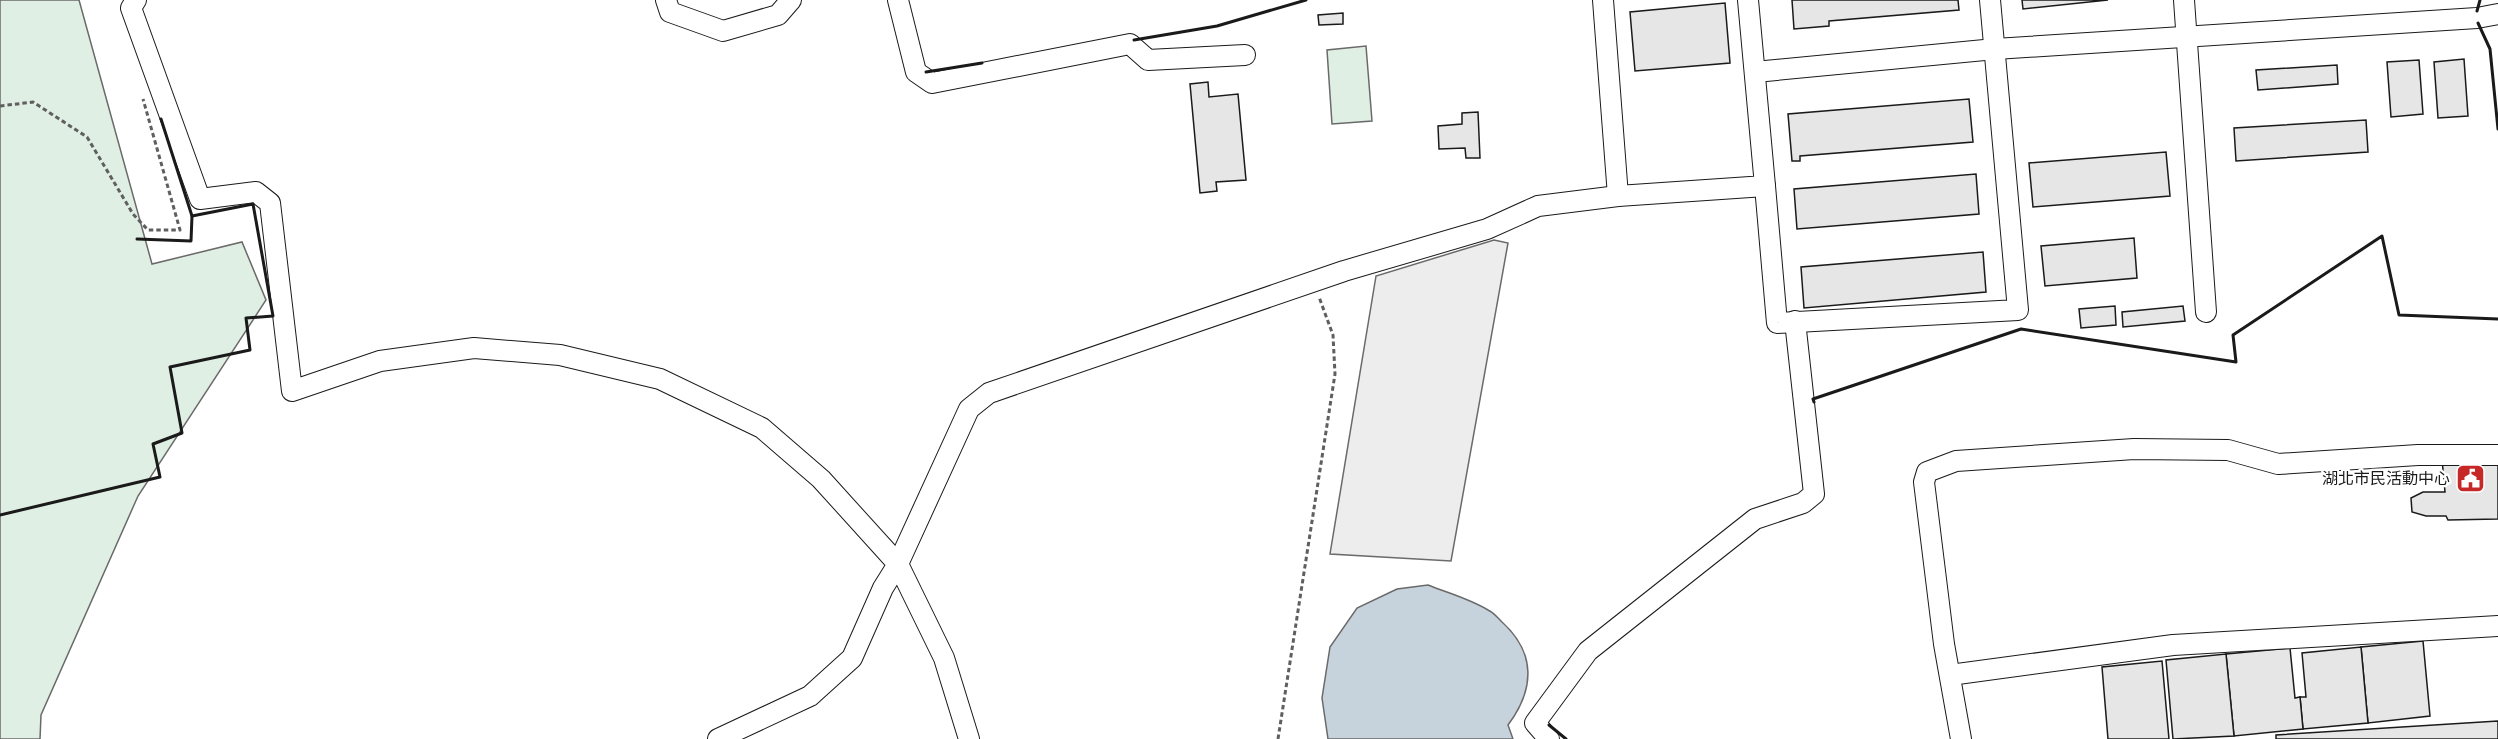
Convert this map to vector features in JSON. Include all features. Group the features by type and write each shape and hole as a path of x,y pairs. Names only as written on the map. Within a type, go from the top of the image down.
{"street":[{"path":"136,0 131,8 200,199 256,192 270,203 291,391 380,361 474,348 560,356 660,379 762,428 822,478 898,564 944,658 969,739"},
{"path":"666,0 669,12 723,31 778,15 791,0"},
{"path":"898,0 916,72 932,83 1130,44 1148,60 1245,55"},
{"path":"1603,0 1618,196"},
{"path":"1748,0 1777,323 2018,310 1990,0"},
{"path":"2184,0 2206,312"},
{"path":"1755,72 1995,49 2477,18 2498,14"},
{"path":"718,739 810,696 852,658 969,409 989,393 1313,281 1487,229 1538,206 1618,196 1765,186"},
{"path":"1549,739 1535,723 1588,651 1755,519 1803,503 1814,494 1795,321"},
{"path":"1961,739 1924,482 1927,471 1956,461 2134,449 2228,450 2278,464 2418,455 2498,454"},
{"path":"1950,675 2173,645 2498,626"}],"path":[{"path":"0,106 33,102 87,137 133,214 148,230 180,230 142,96"},
{"path":"1278,739 1335,374 1333,335 1313,281"}],"green space":[{"path":"0,0 79,0 152,264 242,242 266,300 138,496 41,715 40,739 0,739"},
{"path":"1366,46 1372,121 1332,124 1327,50"}],"shaded area":[{"path":"1494,240 1508,243 1451,561 1330,554 1376,276"},
{"path":"1428,585 1490,611 1513,634 1521,646 1528,672 1527,685 1517,712 1508,725 1513,739 1328,739 1322,698 1330,647 1357,608 1397,589"}],"building":[{"path":"1792,0 1958,0 1959,10 1829,21 1829,26 1794,29"},
{"path":"2022,0 2108,0 2023,9"},
{"path":"1725,3 1730,63 1635,71 1630,12"},
{"path":"1343,13 1343,24 1319,25 1318,15"},
{"path":"2464,59 2468,116 2438,118 2434,62"},
{"path":"2419,60 2423,114 2391,117 2387,62"},
{"path":"2337,65 2338,84 2258,90 2256,70"},
{"path":"1208,82 1209,97 1238,94 1246,180 1216,182 1217,191 1200,193 1190,84"},
{"path":"1969,99 1973,142 1800,156 1800,161 1792,161 1788,114"},
{"path":"1478,112 1480,158 1466,158 1465,148 1439,149 1438,126 1462,124 1462,113"},
{"path":"2366,120 2368,152 2236,161 2234,128"},
{"path":"2166,152 2170,196 2033,207 2029,163"},
{"path":"1976,174 1979,214 1797,229 1794,189"},
{"path":"2134,238 2137,278 2045,286 2041,246"},
{"path":"1983,252 1986,292 1804,308 1801,267"},
{"path":"2115,306 2116,325 2081,328 2079,309"},
{"path":"2183,306 2185,321 2123,327 2122,312"},
{"name":"湖北市民活動中心","path":"2442,459 2498,465 2498,519 2448,520 2446,516 2426,516 2412,512 2411,498 2423,492 2445,492"},
{"path":"2423,641 2430,716 2368,723 2361,647"},
{"path":"2361,647 2368,723 2303,729 2300,697 2306,697 2302,653"},
{"path":"2290,648 2295,698 2300,697 2303,729 2234,736 2226,654"},
{"path":"2226,654 2234,736 2173,739 2166,660"},
{"path":"2162,661 2169,739 2108,739 2102,667"},
{"path":"2498,721 2498,739 2276,739 2276,735"}],"wall":[{"path":"1134,40 1217,26 1306,0"},
{"path":"2477,11 2480,0"},
{"path":"2478,23 2490,49 2498,129"},
{"path":"926,72 982,63"},
{"path":"0,515 160,477 153,444 182,433 170,367 250,350 246,318 273,316 253,204 192,216 161,119"},
{"path":"137,239 191,241 192,216"},
{"path":"1814,402 1813,399 2021,329 2236,362 2233,335 2382,236 2399,315 2498,319"},
{"path":"1549,725 1566,739"}],"place":[{"name":"湖北市民活動中心","path":"2471,478"}]}
